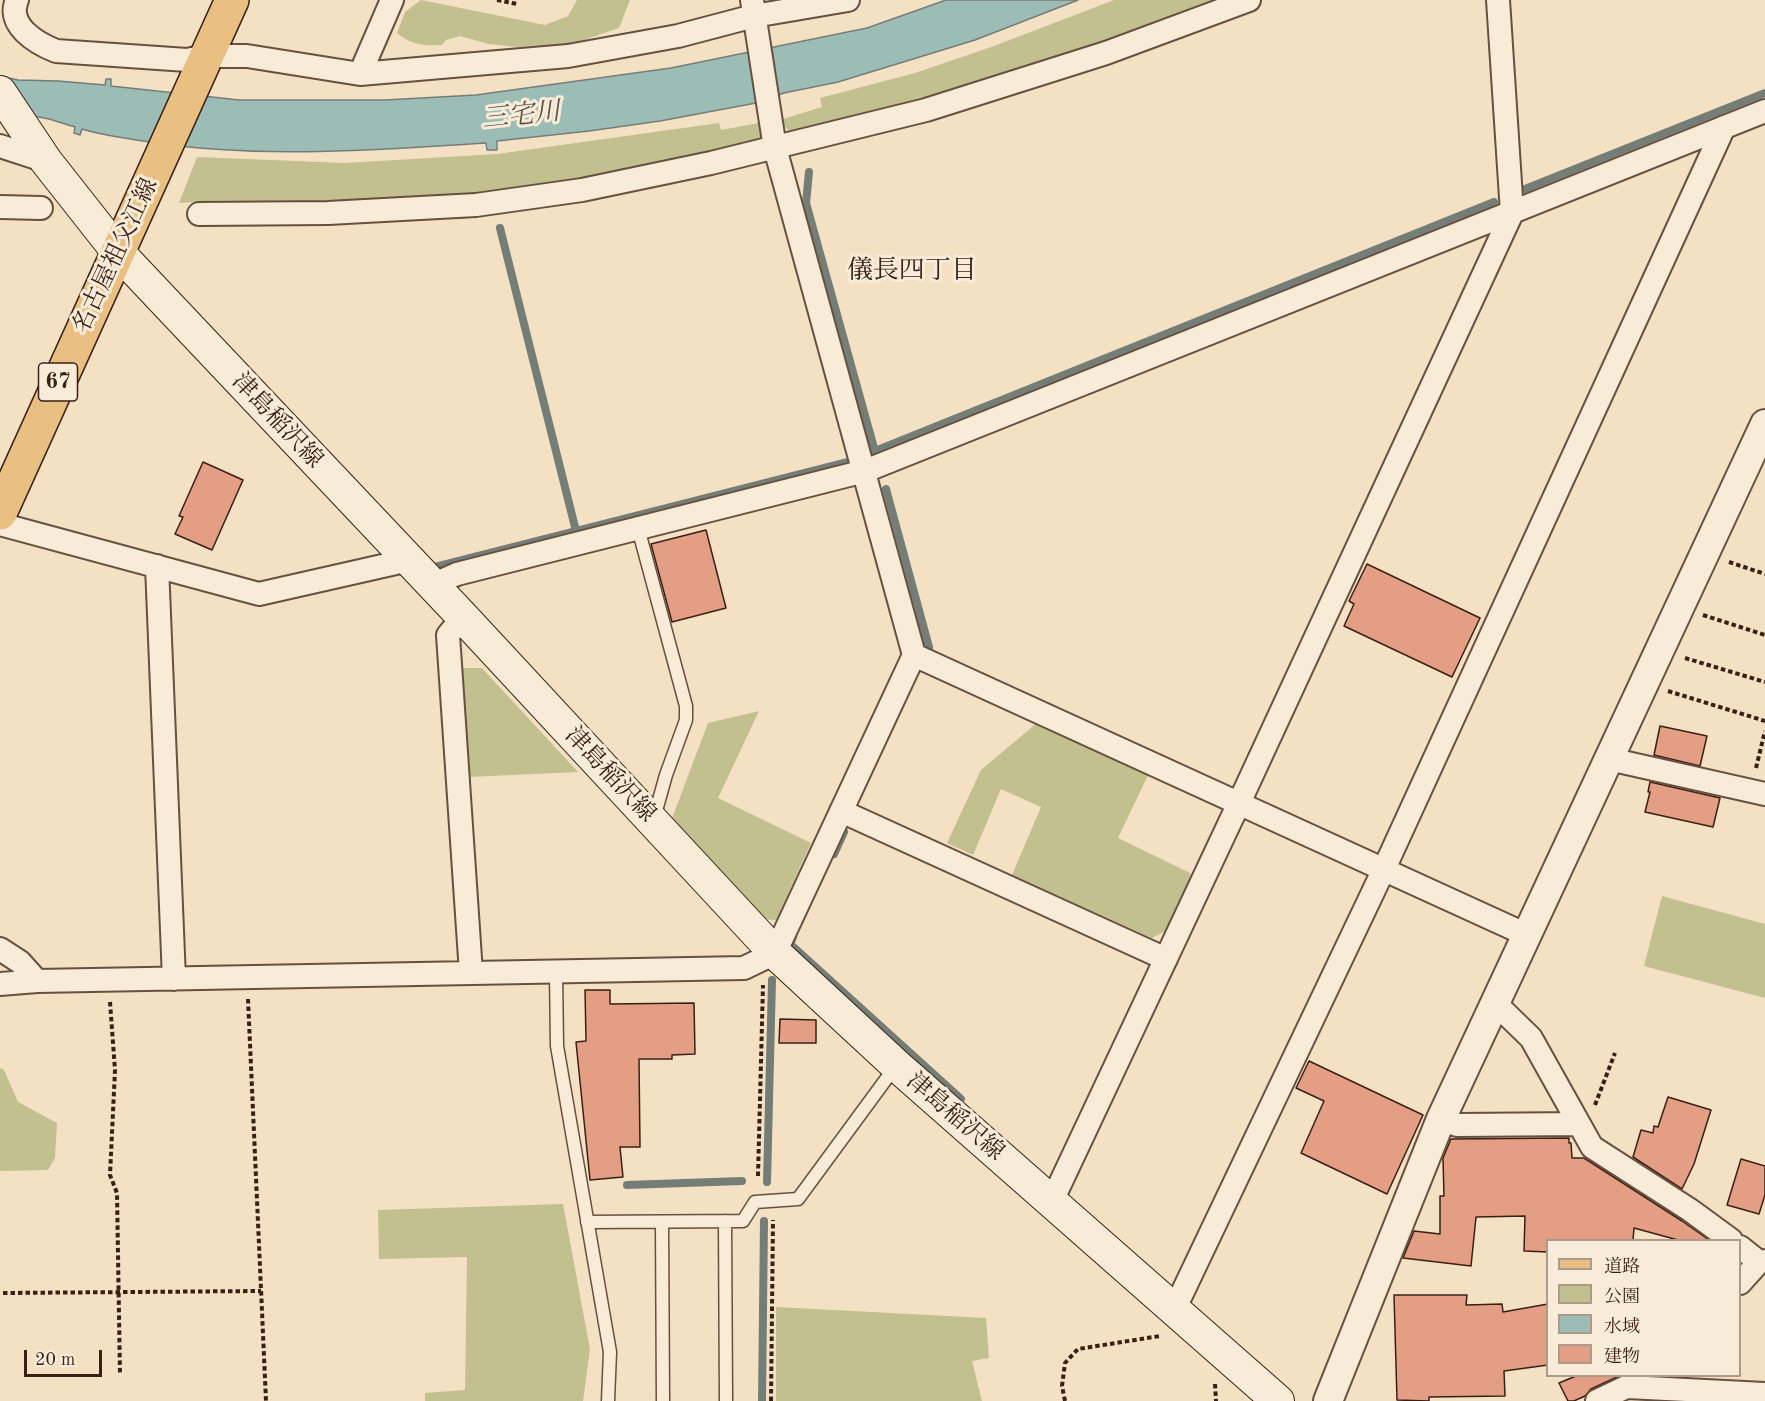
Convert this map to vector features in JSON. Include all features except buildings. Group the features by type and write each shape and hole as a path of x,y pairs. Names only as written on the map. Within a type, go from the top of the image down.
{"main road":[{"name":"名古屋祖父江線","path":"0,513 232,0"},
{"name":"津島稲沢線","path":"0,92 39,152 117,251 463,617 774,953 896,1065 1183,1315 1278,1401"}],"street":[{"path":"17,0 14,7 21,29 40,45 56,51 187,60 203,64 247,56 360,74 568,56 678,36 754,14 848,0"},
{"path":"360,74 392,0"},
{"path":"199,214 328,213 476,205 582,190 775,148 937,106 1106,53 1249,0"},
{"path":"1052,1201 1512,213 1498,0"},
{"path":"0,984 37,981 744,968 774,953 914,655 775,148 754,14"},
{"path":"432,585 457,574 865,471 1765,111"},
{"path":"1183,1315 1384,869 1724,127"},
{"path":"0,146 39,152"},
{"path":"0,207 41,208"},
{"path":"1328,1401 1441,1119 1765,424"},
{"path":"0,524 259,594 409,560"},
{"path":"157,566 174,979"},
{"path":"463,617 448,635 471,973"},
{"path":"914,655 1527,934"},
{"path":"1609,759 1757,792"},
{"path":"841,811 1166,959"},
{"path":"0,949 20,962 37,981"},
{"path":"1495,1003 1531,1038 1592,1147 1690,1210 1730,1239"},
{"path":"1441,1119 1457,1125 1581,1129"},
{"path":"1741,1248 1762,1261 1741,1282"},
{"path":"1597,1401 1650,1377"},
{"path":"1627,1387 1739,1397 1765,1394"}],"lane":[{"path":"638,528 686,706 686,720 653,821"},
{"path":"556,972 557,1046 610,1352 608,1401"},
{"path":"587,1222 743,1221 755,1202 798,1199 896,1065"},
{"path":"725,1221 726,1401"},
{"path":"662,1222 663,1401"}],"path":[{"path":"497,0 517,4"},
{"path":"1705,553 1765,574"},
{"path":"1680,607 1765,635"},
{"path":"1660,650 1765,682"},
{"path":"1644,684 1765,721"},
{"path":"1757,792 1765,731"},
{"path":"758,1176 763,976 774,953"},
{"path":"247,977 266,1401"},
{"path":"108,980 115,1070 110,1175 117,1193 120,1375"},
{"path":"1581,1129 1614,1053"},
{"path":"771,1401 774,1220"},
{"path":"3,1293 261,1291"},
{"path":"1065,1401 1062,1386 1065,1363 1078,1349 1163,1335 1183,1315"}],"green space":[{"path":"421,0 545,25 568,16 577,0 630,0 619,28 566,46 517,47 489,44 460,36 446,40 442,45 424,45 407,40 397,33 405,12"},
{"path":"1114,0 1221,0 1099,47 924,102 792,135 780,120 822,107 820,98 915,73 994,46"},
{"path":"719,123 721,130 759,123 765,145 588,182 478,195 197,209 196,202 179,203 197,157 345,163 497,154"},
{"path":"463,668 482,668 578,772 469,777"},
{"path":"759,711 718,798 811,843 776,920 761,919 671,821 708,723"},
{"path":"1038,722 1149,773 1118,838 1192,874 1166,931 1152,938 1012,875 1041,807 1001,789 973,855 947,843 981,770"},
{"path":"1662,896 1765,924 1765,998 1644,966"},
{"path":"0,1068 4,1070 18,1102 57,1123 55,1158 48,1170 0,1171"},
{"path":"563,1204 590,1349 583,1401 425,1401 425,1393 465,1390 467,1257 379,1259 378,1210"},
{"path":"776,1307 986,1318 989,1358 972,1361 982,1401 776,1401"}],"water":[{"name":"三宅川","path":"946,0 1078,0 975,40 838,82 784,93 756,103 660,121 497,141 497,150 487,150 486,143 275,152 191,147 115,137 82,129 80,135 74,133 75,127 0,109 0,76 18,80 105,85 106,79 111,79 111,86 239,100 385,100 476,95 671,68 867,28"}],"waterway":[{"path":"1525,189 1765,93"},
{"path":"809,172 806,203 876,455"},
{"path":"875,451 1494,202"},
{"path":"500,228 576,531"},
{"path":"435,567 852,461"},
{"path":"886,489 929,647"},
{"path":"834,854 844,832"},
{"path":"793,937 790,944 961,1099"},
{"path":"767,1182 772,980"},
{"path":"627,1185 742,1181"},
{"path":"762,1401 764,1221"}],"district":[{"name":"儀長四丁目","path":"912,271"}]}
